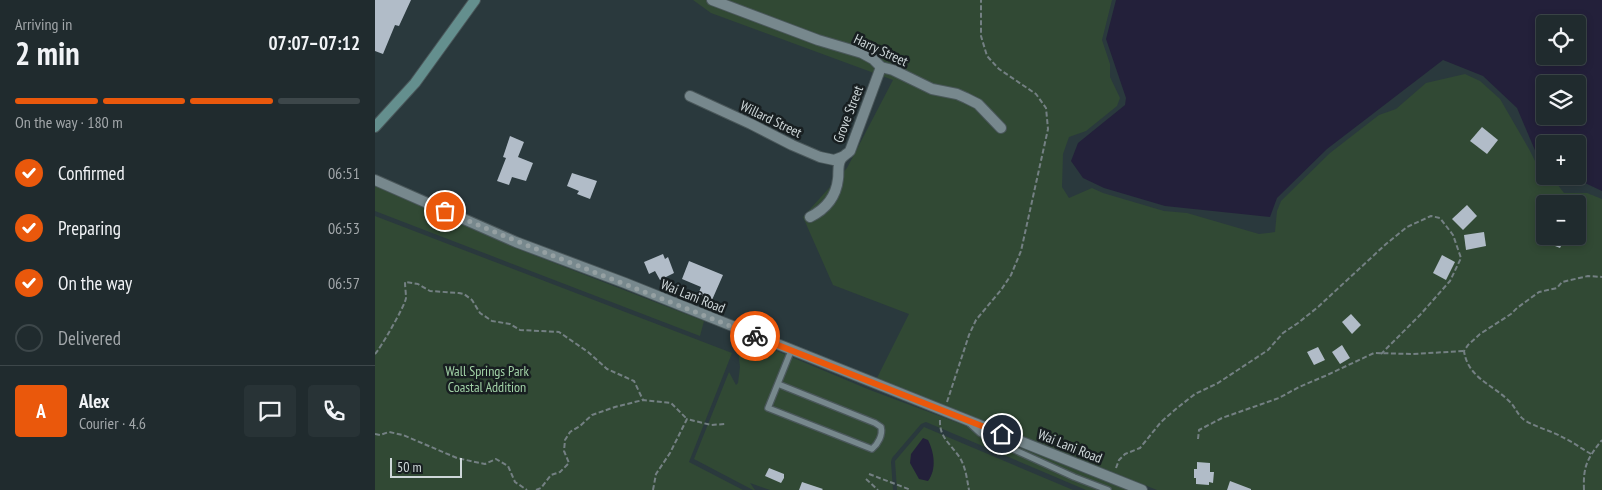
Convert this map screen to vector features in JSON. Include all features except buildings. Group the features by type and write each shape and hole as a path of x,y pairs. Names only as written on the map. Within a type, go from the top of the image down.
{"main road":[{"path":"375,127 415,83 475,0"}],"street":[{"name":"Harry Street","path":"712,0 819,40 862,53 873,59 881,67 893,70 932,89 967,98 978,104 1001,128"},
{"name":"Grove Street","path":"811,217 826,208 832,197 838,181 839,162 850,151 881,67"},
{"name":"Willard Street","path":"690,96 813,154 834,160 842,157"},
{"name":"Wai Lani Road","path":"375,180 516,242 625,283 1142,490"}],"lane":[{"path":"778,384 875,423 881,427 882,432 877,446 872,450 768,408 791,351"},
{"path":"965,419 974,429 993,440 1074,477 1109,490"}],"path":[{"path":"969,490 961,459 940,430 940,421 969,335 976,320 1011,275 1021,251 1048,129 1046,108 1036,94 999,69 987,56 981,36 981,0"},
{"path":"1112,478 1119,460 1125,454 1139,448 1161,422 1177,408 1195,394 1218,383 1268,350 1283,332 1318,308 1385,244 1407,227 1431,216 1441,218 1453,235 1461,258 1450,281 1420,315 1381,354"},
{"path":"1591,454 1565,438 1524,420 1508,400 1475,374 1466,361 1464,351 1480,334 1511,314 1539,292 1557,288 1562,282 1588,276 1602,276"},
{"path":"375,354 400,314 406,299 405,282 418,284 430,291 459,292 464,294 472,300 480,313 492,320 510,324 520,330 559,332 588,352 607,369 634,381 643,400"},
{"path":"1198,439 1199,430 1222,418 1279,398 1374,353 1413,354 1464,351"},
{"path":"536,490 541,488 551,475 560,472 569,463 564,451 565,440 570,432 593,415 615,407 643,400 671,403 687,419 711,425 725,424"},
{"path":"653,490 656,474 687,419"},
{"path":"375,434 380,435 389,432 403,435 457,458 485,464 496,459 507,466 515,482 527,490"},
{"path":"1584,490 1583,472 1591,454 1602,440"},
{"path":"869,474 911,490"},
{"path":"866,479 878,490"}],"green space":[{"path":"693,0 1112,0 1102,40 1110,64 1110,77 1120,98 1117,106 1086,131 1069,137 1063,154 1062,187 1069,198 1092,188 1164,211 1187,213 1259,234 1275,232 1277,211 1281,201 1330,153 1379,115 1396,109 1426,83 1465,74 1480,81 1500,99 1529,149 1536,163 1536,185 1558,185 1564,193 1587,193 1602,199 1602,490 1157,490 877,378 909,314 833,285 803,217 847,168 893,80 711,13"},
{"path":"375,186 513,247 704,321 700,336 375,211"},
{"name":"Wall Springs Park Coastal Addition","path":"375,216 732,353 689,462 743,490 375,490"},
{"path":"736,334 870,390 1127,490 1086,490 926,422 921,424 892,458 893,490 770,490 750,483 755,490 753,490 694,459 729,372 736,385 738,383 740,367"},
{"path":"924,427 1073,490 897,490 895,461"}],"shaded area":[{"path":"1116,0 1602,0 1602,191 1586,184 1586,135 1536,135 1536,153 1517,108 1483,76 1443,60 1327,149 1277,198 1270,217 1165,206 1104,188 1083,178 1071,161 1078,143 1125,105 1126,98 1106,39"},
{"path":"923,438 928,440 933,455 934,466 928,481 919,479 910,463 911,454"}],"way so far":[{"path":"445,211 516,242 625,283 755,336"}],"route":[{"path":"755,336 1002,434"}]}
